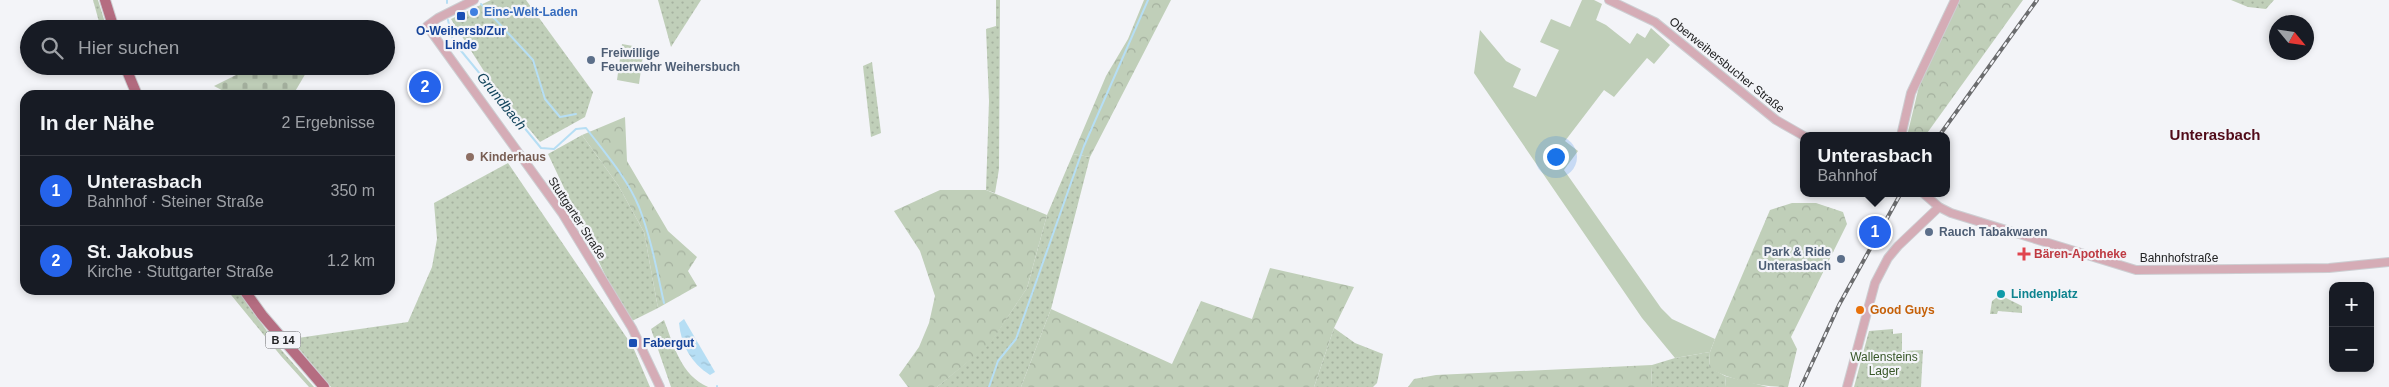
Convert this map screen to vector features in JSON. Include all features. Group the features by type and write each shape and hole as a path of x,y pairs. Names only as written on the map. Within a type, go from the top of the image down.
{"main road":[{"path":"105,0 111,20"},
{"path":"129,75 135,90"},
{"name":"B 14","path":"248,295 262,315 324,387"}],"street":[{"name":"Stuttgarter Straße","path":"474,0 438,18 427,26 547,191 632,328 660,387"},
{"name":"Oberweihersbucher Straße","path":"1609,0 1655,22 1776,120 1800,134"},
{"path":"1901,132 1911,93 1955,0"},
{"name":"Bahnhofstraße","path":"1928,197 1939,207 1979,223 2136,270 2329,268 2389,262"},
{"path":"1847,387 1865,317 1881,269 1898,246 1939,207"}],"green space":[{"path":"93,0 98,0 104,20 99,20"},
{"path":"491,0 526,0 593,92 585,117 540,142 494,87 451,19"},
{"path":"658,0 701,0 671,47"},
{"path":"996,0 1000,0 999,169 995,193 986,190 989,101 986,29 996,26"},
{"path":"1144,0 1171,0 1090,157 1073,154 1106,76 1128,39"},
{"path":"1582,0 1594,0 1602,4 1596,20 1606,25 1630,44 1637,33 1645,38 1651,28 1670,45 1654,64 1647,58 1614,97 1604,90 1565,141 1578,151 1564,170 1661,308 1672,319 1715,339 1710,352 1675,358 1642,318 1474,73 1480,30 1506,61 1521,69 1513,87 1536,97 1559,50 1540,42 1551,19 1570,27"},
{"path":"1954,0 2023,0 1928,132 1908,132 1920,82"},
{"path":"2231,0 2274,0 2266,9 2248,7"},
{"path":"622,44 644,48 639,84 617,80"},
{"path":"872,62 881,133 871,137 863,66"},
{"path":"236,75 305,75 296,90 222,90 214,86"},
{"path":"625,117 627,161 668,231 697,257 688,271 697,286 658,308 644,232 618,185 582,135"},
{"path":"582,135 618,185 644,232 658,308 632,321 607,279 548,154"},
{"path":"1073,154 1090,157 1051,309 1021,387 937,387 990,343 1027,288 1047,215"},
{"path":"508,163 633,347 650,387 331,387 291,339 408,322 432,267 437,239 434,203"},
{"path":"940,190 986,190 1047,215 1027,288 990,344 937,387 908,387 899,375 919,347 929,323 935,296 920,251 894,211"},
{"path":"1792,203 1816,203 1843,212 1847,224 1791,337 1797,349 1788,387 1767,386 1737,380 1709,368 1710,352 1770,210"},
{"path":"1270,268 1354,287 1334,328 1314,387 1021,387 1051,309 1172,364 1201,301 1252,319"},
{"path":"231,295 242,295 276,344 314,387 309,387"},
{"path":"2000,295 2022,306 2022,313 1998,311 1997,314 1990,314 1992,301"},
{"path":"664,320 675,349 685,367 699,382 708,387 671,387 651,329"},
{"path":"1334,328 1355,343 1383,354 1377,383 1373,387 1314,387"},
{"name":"Wallensteins Lager","path":"1893,329 1893,334 1902,333 1902,351 1923,350 1921,387 1854,387 1869,331"},
{"path":"1710,352 1709,367 1725,376 1726,387 1651,387 1652,365 1675,358"},
{"path":"1652,365 1651,387 1408,387 1414,379 1436,375"},
{"path":"1725,376 1768,387 1726,387"}],"water":[{"path":"684,319 715,372 710,375 697,365 688,353 682,339 679,323"}],"waterway":[{"path":"989,387 998,361 1016,339 1084,146 1148,0"},
{"path":"481,4 533,60 545,99 560,117 576,114"},
{"name":"Grundbach","path":"448,20 453,41 541,148 554,149 576,129 586,128 608,156 622,176 639,207 650,243 664,303"}],"railway":[{"path":"1942,132 2037,0"},
{"path":"1801,387 1839,305 1899,197"}],"place":[{"name":"Eine-Welt-Laden","path":"474,12"},
{"name":"O-Weihersb/Zur Linde","path":"461,16"},
{"name":"Freiwillige Feuerwehr Weihersbuch","path":"591,60"},
{"name":"St. Jakobus","path":"425,87"},
{"name":"Kinderhaus","path":"470,157"},
{"name":"Unterasbach","path":"1875,232"},
{"name":"Rauch Tabakwaren","path":"1929,232"},
{"name":"Bären-Apotheke","path":"2024,254"},
{"name":"Park & Ride Unterasbach","path":"1841,259"},
{"name":"Lindenplatz","path":"2001,294"},
{"name":"Good Guys","path":"1860,310"},
{"name":"Fabergut","path":"633,343"}],"district":[{"name":"Unterasbach","path":"2215,135"}]}
